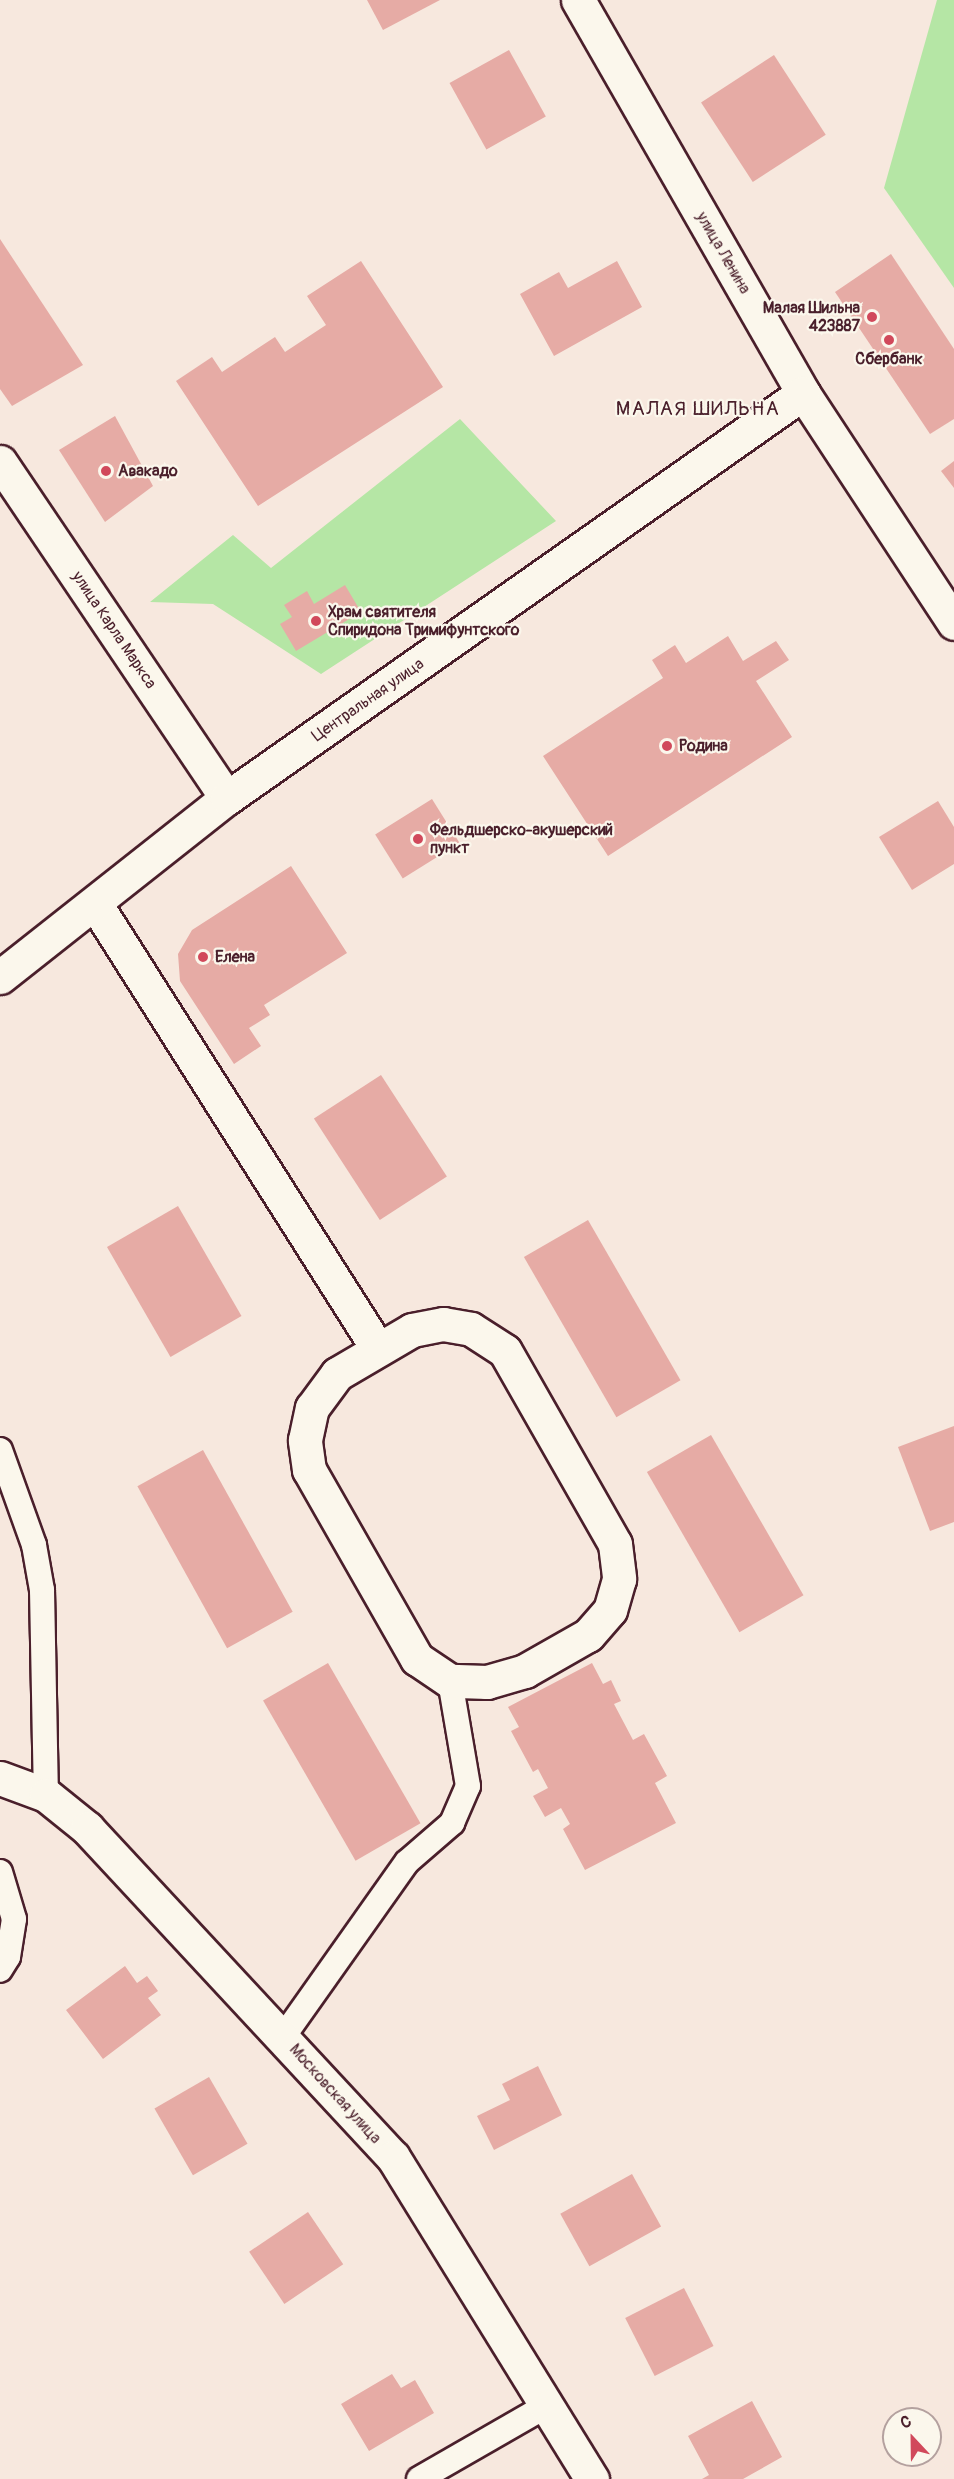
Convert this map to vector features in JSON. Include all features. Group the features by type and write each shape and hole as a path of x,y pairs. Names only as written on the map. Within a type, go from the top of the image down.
{"street":[{"name":"улица Ленина","path":"578,0 803,393 954,623"},
{"name":"Центральная улица","path":"0,977 96,904 227,798 803,393"},
{"name":"улица Карла Маркса","path":"0,462 227,798"},
{"path":"96,904 378,1349"},
{"path":"443,1324 471,1329 505,1351 615,1544 616,1590 610,1610 588,1635 525,1671 487,1682 450,1681 417,1659 309,1470 305,1440 312,1408 337,1374 378,1349 412,1330 443,1324"},
{"name":"Московская улица","path":"0,1778 46,1795 87,1828 393,2157 433,2215 544,2408 592,2479"}],"lane":[{"path":"0,1450 34,1545 42,1590 46,1795"},
{"path":"283,2037 407,1862 452,1823 468,1786 450,1681"},
{"path":"0,1872 14,1919 8,1957 0,1970"},
{"path":"419,2479 544,2408"}],"green space":[{"path":"937,0 954,0 954,288 884,188"},
{"path":"460,419 556,521 321,674 213,604 150,602 233,535 271,568"}],"building":[{"path":"367,0 440,0 383,30"},
{"path":"509,50 546,116 486,149 450,83"},
{"path":"774,55 826,135 753,182 701,102"},
{"path":"0,239 83,365 12,406 0,389"},
{"path":"891,254 954,349 954,419 930,434 835,292"},
{"path":"361,261 443,387 258,506 176,381 212,357 222,372 275,337 285,352 326,325 307,296"},
{"path":"617,261 642,307 554,356 520,294 559,272 568,288"},
{"path":"115,416 153,486 105,522 59,450"},
{"path":"954,461 954,488 941,471"},
{"name":"Храм святителя Спиридона Тримифунтского","path":"345,585 361,612 296,651 280,624 292,617 284,605 307,591 314,604"},
{"name":"Родина","path":"728,636 743,661 776,641 789,660 756,681 792,737 608,856 543,756 663,678 652,660 675,645 686,663"},
{"name":"Фельдшерско-акушерский пункт","path":"432,799 460,843 403,879 375,835"},
{"path":"938,801 954,827 954,864 912,890 879,837"},
{"path":"291,866 347,953 264,1005 270,1015 249,1028 261,1046 234,1064 180,981 178,954 192,930"},
{"path":"381,1075 447,1176 380,1220 314,1119"},
{"path":"178,1206 242,1316 170,1357 107,1247"},
{"path":"588,1220 681,1380 616,1417 524,1257"},
{"path":"954,1426 954,1522 930,1531 898,1447"},
{"path":"711,1435 804,1595 739,1632 647,1472"},
{"path":"203,1450 293,1612 227,1648 137,1486"},
{"path":"328,1663 420,1823 356,1861 263,1700"},
{"path":"592,1663 603,1684 611,1680 621,1701 614,1704 633,1740 644,1734 667,1776 655,1783 676,1823 585,1870 563,1829 570,1824 561,1808 545,1817 533,1796 548,1788 538,1769 533,1772 511,1731 519,1727 508,1707"},
{"path":"125,1966 137,1983 147,1976 158,1991 148,1998 161,2015 103,2059 66,2010"},
{"path":"538,2066 562,2115 494,2150 477,2116 510,2100 502,2084"},
{"path":"209,2077 248,2144 193,2175 154,2108"},
{"path":"632,2174 661,2226 589,2266 560,2214"},
{"path":"308,2212 343,2264 284,2304 249,2252"},
{"path":"684,2288 714,2346 655,2376 625,2318"},
{"path":"392,2374 401,2388 415,2380 434,2413 369,2451 341,2404"},
{"path":"752,2401 782,2457 743,2479 702,2479 709,2475 688,2436"}],"place":[{"name":"Малая Шильна 423887","path":"872,317"},
{"name":"Сбербанк","path":"889,340"},
{"name":"Авакадо","path":"106,471"},
{"name":"Храм святителя Спиридона Тримифунтского","path":"316,621"},
{"name":"Родина","path":"667,746"},
{"name":"Фельдшерско-акушерский пункт","path":"418,839"},
{"name":"Елена","path":"203,957"}],"district":[{"name":"МАЛАЯ ШИЛЬНА","path":"698,408"}]}
